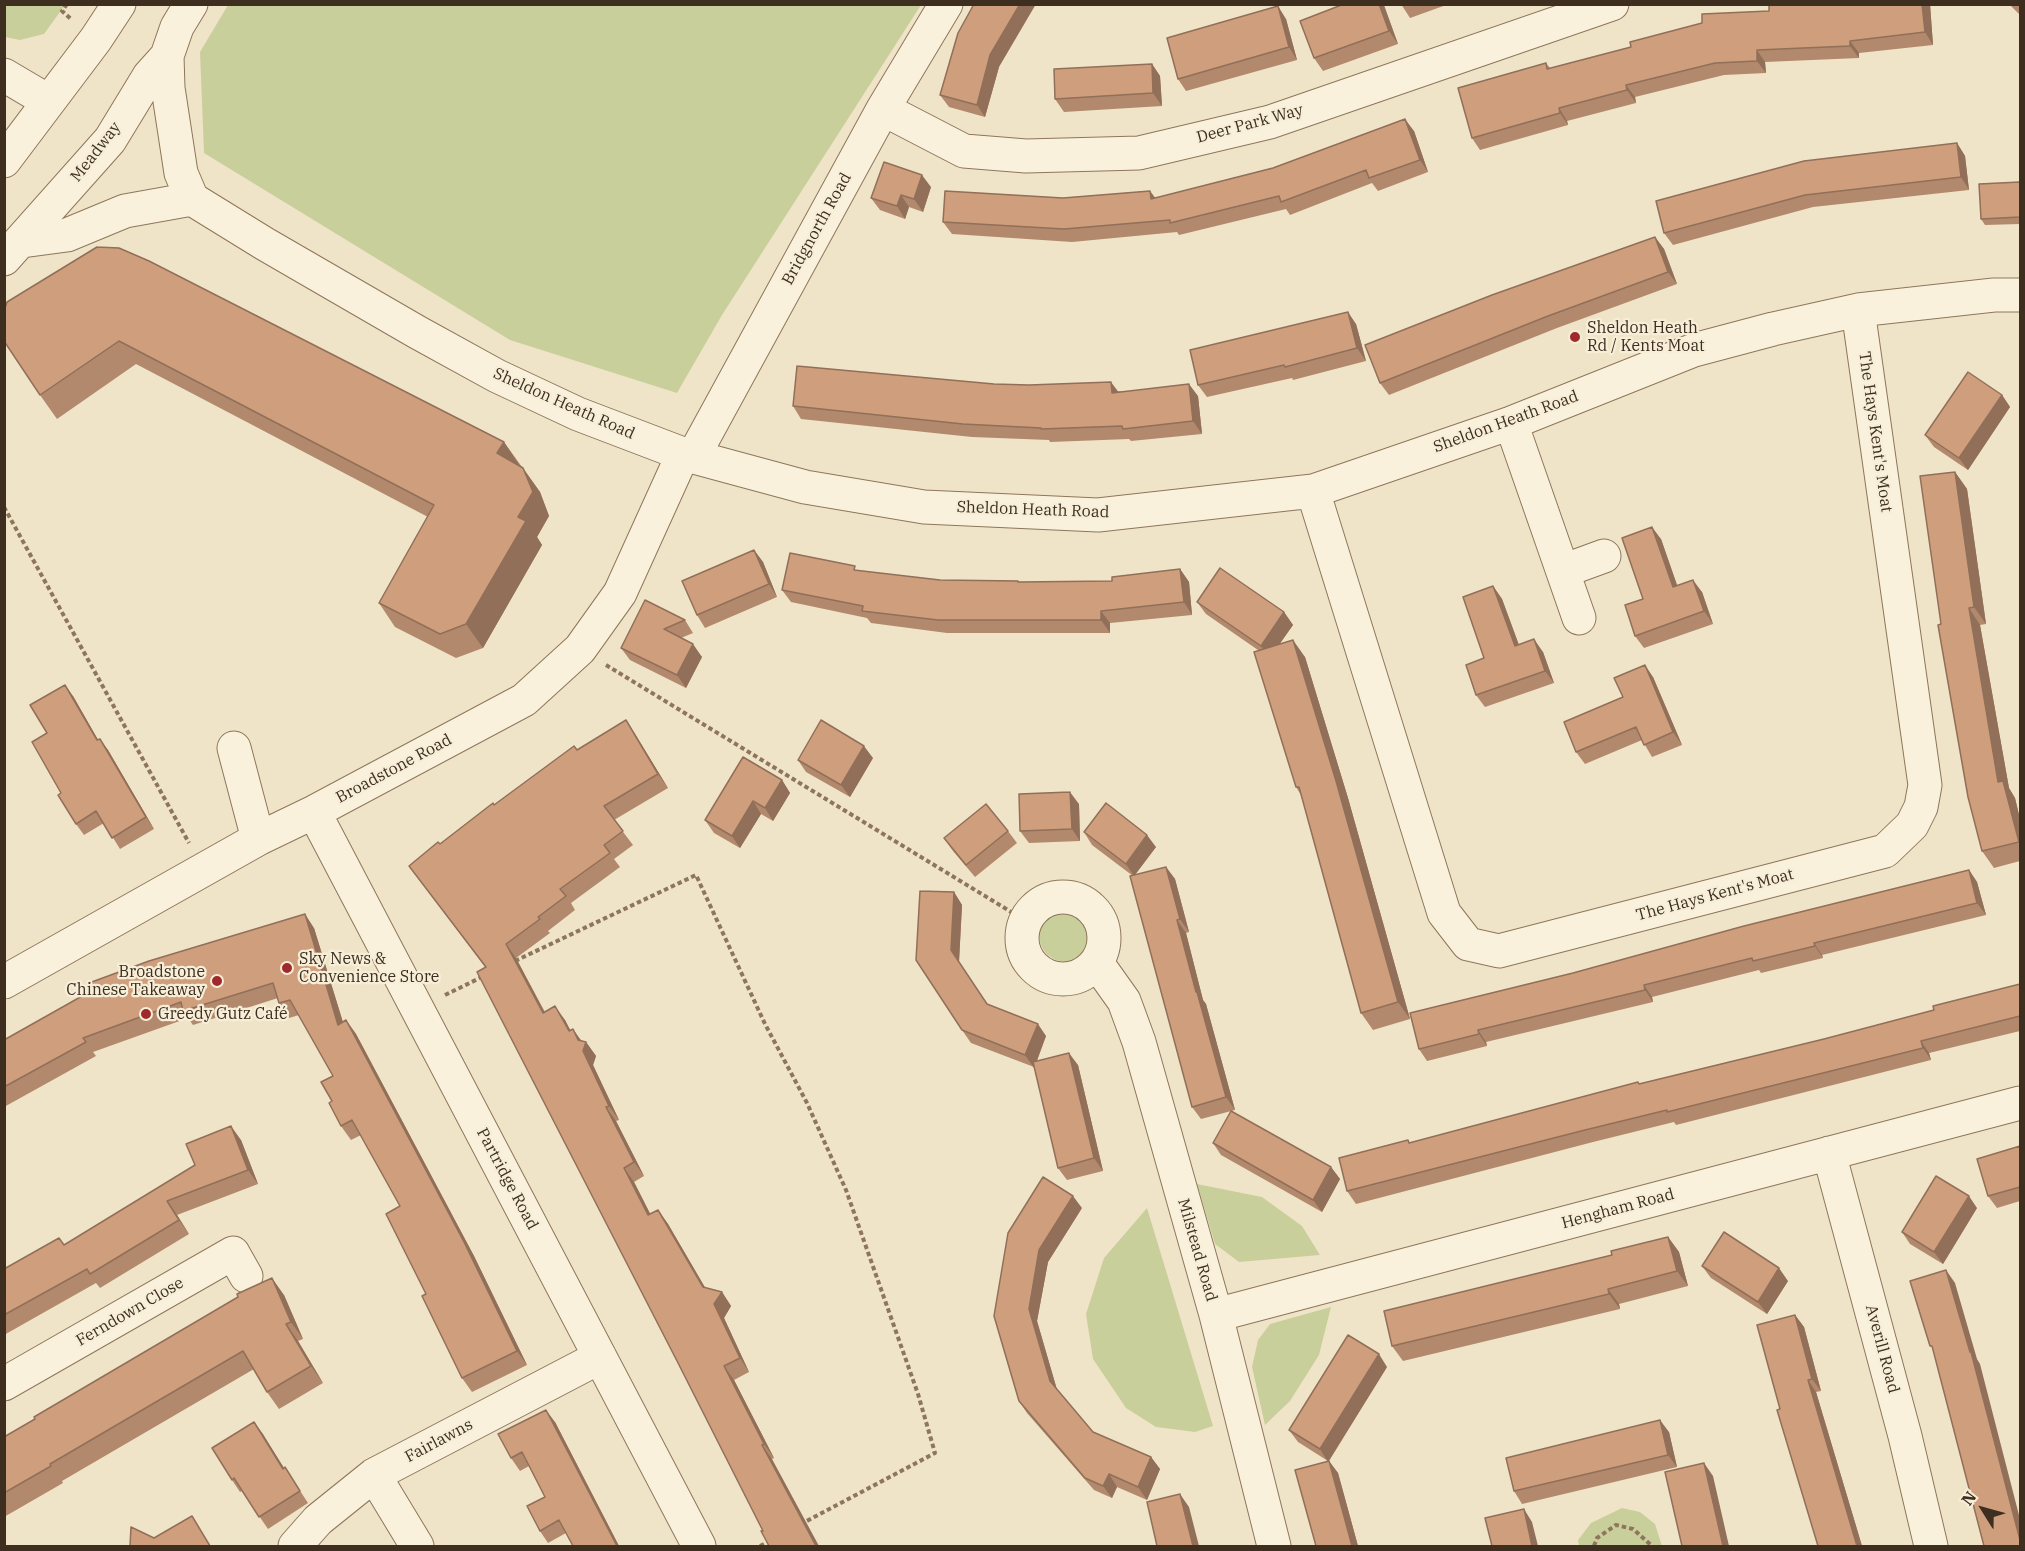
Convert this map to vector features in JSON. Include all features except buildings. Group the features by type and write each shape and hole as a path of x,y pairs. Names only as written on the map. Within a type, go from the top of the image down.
{"street":[{"path":"4,160 96,39 119,4"},
{"name":"Meadway","path":"13,250 110,140 149,76 167,56 177,27 191,4"},
{"name":"Bridgnorth Road","path":"688,456 883,109 946,4"},
{"name":"Deer Park Way","path":"883,109 964,151 1026,156 1139,153 1270,122 1612,4"},
{"path":"13,250 67,235 125,211 192,199 181,173 168,88 167,56"},
{"path":"4,75 48,101"},
{"name":"Sheldon Heath Road","path":"192,199 275,250 497,376 578,414 688,456 805,486 924,507 1098,515 1313,491 1511,423 1694,350 1857,310 1994,295 2020,295"},
{"name":"The Hays Kent's Moat","path":"1313,491 1444,913 1468,944 1499,951 1885,851 1912,825 1921,807 1925,785 1857,310"},
{"path":"1511,423 1579,618"},
{"name":"Broadstone Road","path":"4,982 258,839 314,812 524,700 580,649 621,593 688,456"},
{"path":"1563,571 1604,556"},
{"path":"234,748 258,839"},
{"name":"Partridge Road","path":"314,812 699,1546"},
{"path":"1067,897 1079,900 1094,911 1104,927 1105,940 1097,963 1077,977 1065,980 1042,974 1026,956 1023,944 1022,932 1033,910 1054,898 1067,897"},
{"name":"Milstead Road","path":"1097,963 1124,1001 1139,1042 1216,1315 1274,1546"},
{"name":"Hengham Road","path":"1216,1315 2020,1103"},
{"name":"Averill Road","path":"1829,1153 1905,1436 1931,1546"},
{"name":"Ferndown Close","path":"4,1384 233,1253 246,1276"},
{"name":"Fairlawns","path":"295,1546 318,1520 374,1475 600,1357"},
{"path":"374,1475 417,1546"}],"path":[{"path":"4,507 205,870"},
{"path":"580,649 1026,921"},
{"path":"514,962 696,875 765,1024 807,1103 846,1190 908,1364 935,1453 801,1524"},
{"path":"417,1008 492,972"},
{"path":"1594,1546 1597,1538 1616,1525 1633,1528 1652,1546"},
{"path":"760,1546 770,1541"}],"green space":[{"path":"4,5 65,5 44,34 20,40 5,37"},
{"path":"228,5 921,5 722,315 677,393 510,340 204,153 200,52"},
{"path":"1066,908 1076,910 1085,916 1091,925 1093,935 1091,945 1085,954 1076,960 1066,962 1056,960 1047,954 1041,945 1039,935 1041,925 1047,916 1056,910"},
{"path":"1197,1184 1262,1197 1302,1226 1320,1255 1239,1262 1215,1244"},
{"path":"1147,1208 1213,1426 1195,1432 1156,1427 1126,1408 1093,1359 1086,1314 1104,1258"},
{"path":"1331,1307 1319,1355 1290,1401 1265,1425 1252,1367 1258,1340 1270,1324"},
{"path":"1622,1508 1640,1512 1655,1524 1662,1546 1579,1546 1578,1540 1591,1523"}],"place":[{"name":"Sheldon Heath Rd / Kents Moat","path":"1575,337"},
{"name":"Sky News & Convenience Store","path":"287,968"},
{"name":"Broadstone Chinese Takeaway","path":"217,981"},
{"name":"Greedy Gutz Café","path":"146,1014"}]}
